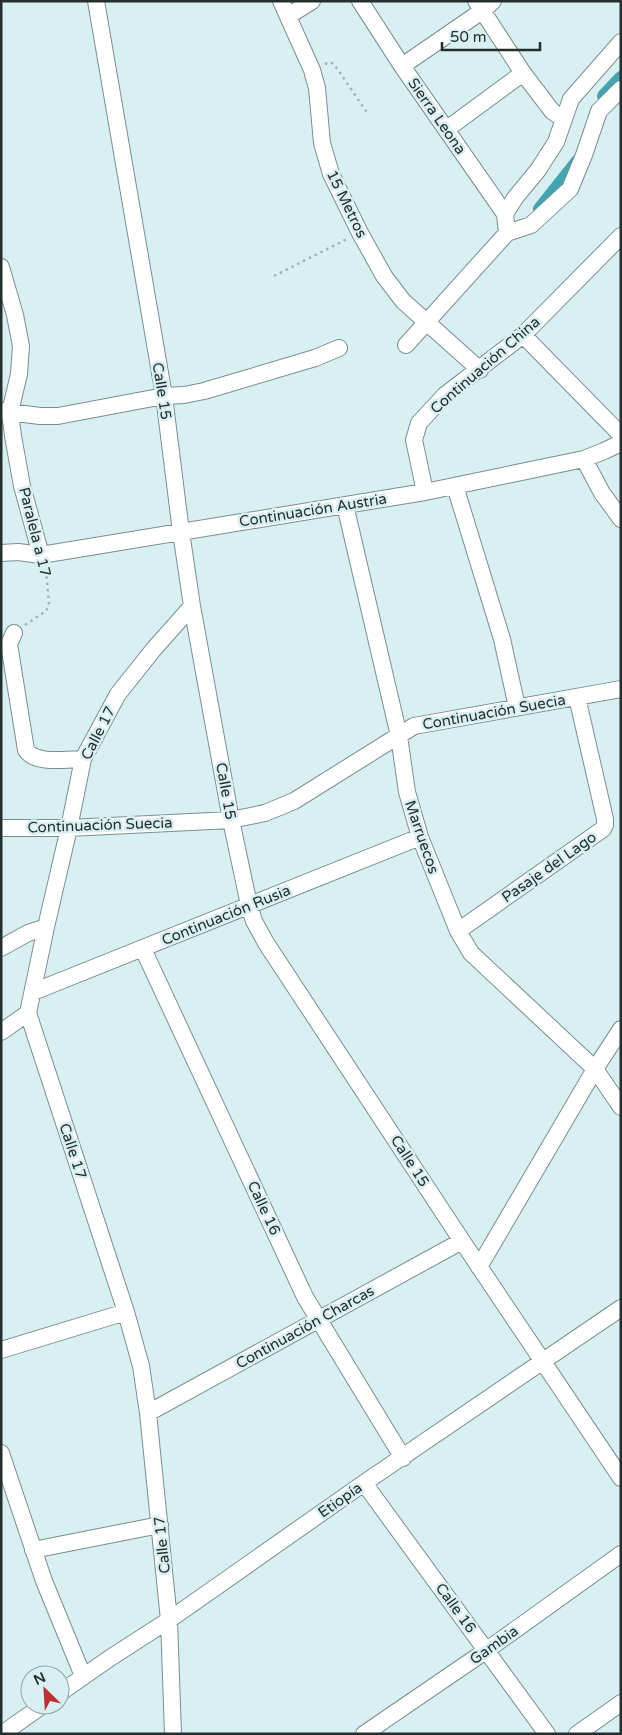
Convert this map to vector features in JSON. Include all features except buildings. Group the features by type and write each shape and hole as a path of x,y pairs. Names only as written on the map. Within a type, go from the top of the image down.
{"street":[{"name":"Calle 15","path":"96,1 164,396 192,606 231,820 254,921 266,943 479,1267 621,1478"},
{"path":"285,9 312,1"},
{"name":"Sierra Leona","path":"360,1 402,66 505,214 507,233"},
{"path":"402,66 484,4 523,73 552,111 563,120"},
{"name":"15 Metros","path":"285,9 312,70 319,99 322,143 336,188 393,289 426,323 480,370"},
{"path":"505,214 556,142 571,99 621,42"},
{"path":"447,129 523,73"},
{"path":"406,345 507,233 531,225 570,189 599,110 621,89"},
{"name":"Continuación China","path":"425,492 414,440 419,423 445,395 480,370 522,335 621,236"},
{"name":"Paralela a 17","path":"1,268 22,346 19,374 6,412 7,436 18,455 22,486 41,555"},
{"path":"522,335 621,435"},
{"path":"6,412 58,416 164,396 184,395 204,391 316,358 338,348"},
{"name":"Continuación Austria","path":"1,553 18,552 41,555 425,492 584,458 621,443"},
{"path":"584,458 602,493 621,519"},
{"path":"455,486 502,639 517,707"},
{"name":"Marruecos","path":"345,505 399,736 407,792 420,837 458,931 471,953 594,1069 621,1107"},
{"name":"Calle 17","path":"173,1734 169,1620 148,1412 141,1366 126,1312 28,1013 70,828 83,759 118,694 153,650 192,606"},
{"path":"14,633 9,644 26,750 30,755 40,759 83,759"},
{"name":"Continuación Suecia","path":"1,828 70,828 231,820 265,813 294,801 414,726 621,689"},
{"name":"Pasaje del Lago","path":"458,931 603,829 605,819 577,697"},
{"name":"Continuación Rusia","path":"32,992 420,837"},
{"path":"1,948 21,936 46,928"},
{"name":"Calle 16","path":"143,949 301,1288 318,1320 403,1458"},
{"path":"1,1032 28,1013"},
{"path":"479,1267 594,1069 621,1029"},
{"name":"Continuación Charcas","path":"148,1412 462,1241"},
{"name":"Etiopía","path":"70,1686 169,1620 621,1308"},
{"path":"1,1350 126,1312"},
{"path":"1,1453 47,1590 83,1676"},
{"name":"Calle 16","path":"364,1484 547,1734"},
{"path":"33,1550 160,1525"},
{"name":"Gambia","path":"364,1734 487,1650 621,1554"},
{"path":"576,1734 621,1703"},
{"path":"2,1732 28,1715"}],"path":[{"path":"312,70 326,63 334,64 368,114"},
{"path":"274,276 360,232"},
{"name":"Paralela a 17","path":"14,633 38,618 46,611 49,605 46,567 41,555"}],"waterway":[{"path":"604,96 621,78"},
{"path":"540,209 578,161"}]}
